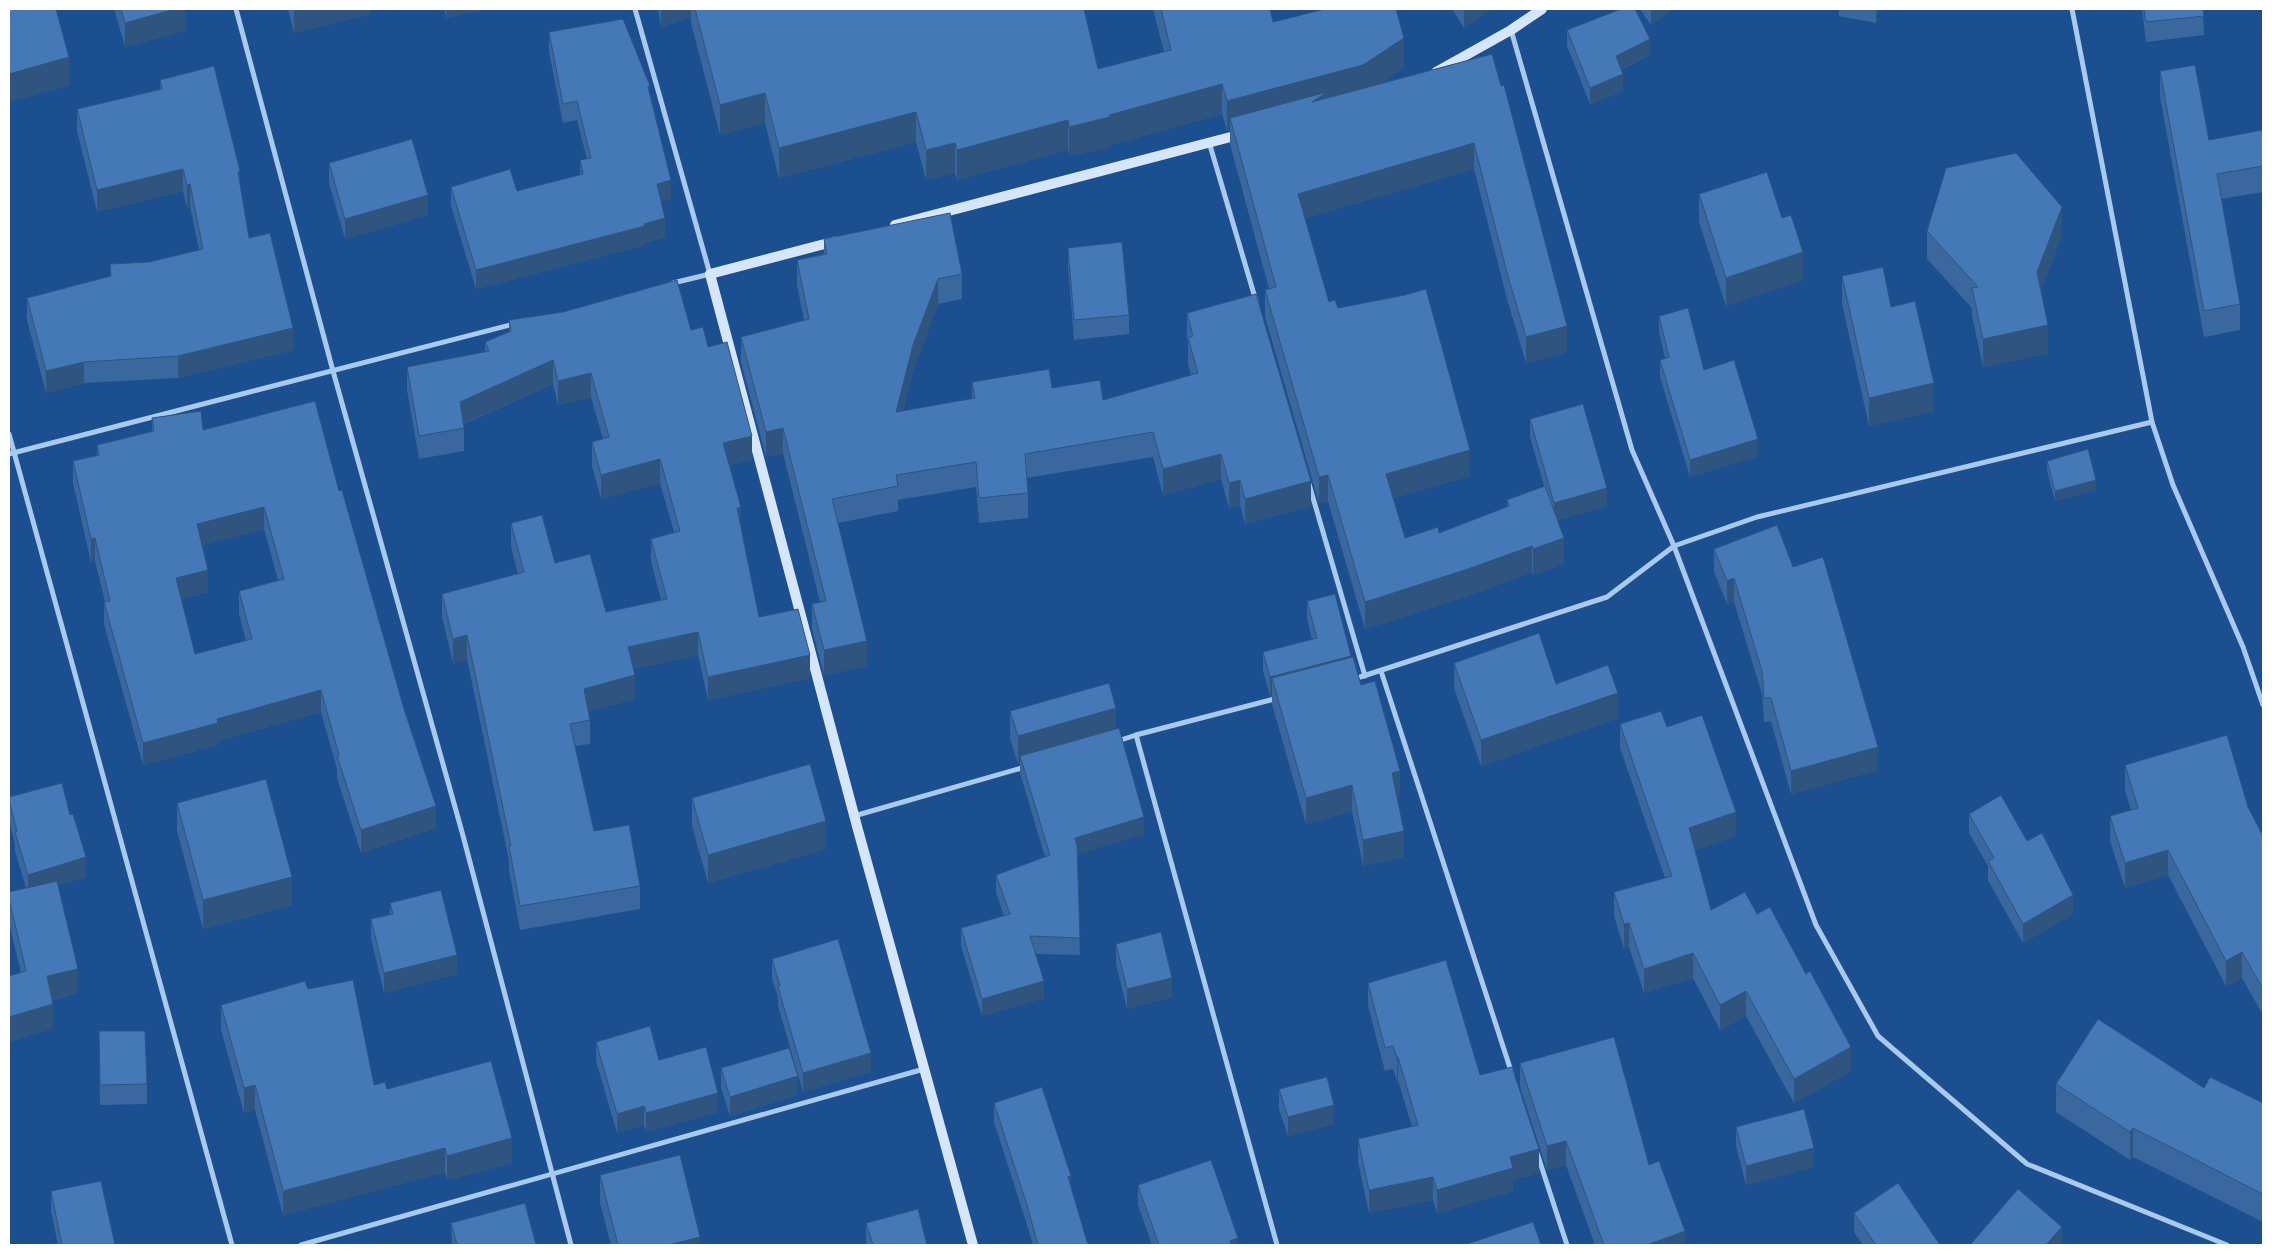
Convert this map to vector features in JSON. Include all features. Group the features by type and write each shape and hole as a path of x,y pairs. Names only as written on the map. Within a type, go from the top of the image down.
{"street":[{"path":"236,9 333,371 462,832 571,1245"},
{"path":"635,9 710,274 854,816 973,1245"},
{"path":"1426,77 1511,30 1542,9"},
{"path":"2072,9 2152,422 2173,485 2243,647 2263,705"},
{"path":"1511,30 1632,450 1674,546 1816,925 1878,1036 2027,1164 2227,1245"},
{"path":"883,228 1248,132"},
{"path":"1209,142 1257,304"},
{"path":"662,286 844,238"},
{"path":"12,453 517,324"},
{"path":"1346,681 1382,671 1606,597 1674,546 1757,517 2152,422"},
{"path":"9,434 12,453 232,1245"},
{"path":"1307,476 1365,676"},
{"path":"1382,671 1512,1076"},
{"path":"1108,743 1289,696"},
{"path":"1136,735 1277,1245"},
{"path":"854,816 1033,765"},
{"path":"301,1245 552,1176 924,1069"},
{"path":"1534,1142 1567,1245"}],"building":[{"path":"9,9 56,9 69,57 9,74"},
{"path":"121,9 175,9 125,23"},
{"path":"695,9 1084,9 1098,69 1171,50 1161,9 1270,9 1273,22 1325,9 1396,9 1404,38 1363,65 1227,101 1222,84 1109,115 1110,117 1069,127 1068,120 957,150 955,143 926,150 916,112 779,148 765,93 720,105"},
{"path":"1621,9 1635,9 1650,39 1616,56 1623,74 1590,88 1567,30"},
{"path":"2144,9 2203,9 2204,16 2146,22"},
{"path":"623,19 650,86 648,87 671,180 657,184 665,218 644,224 645,226 476,270 451,187 510,169 517,191 583,174 580,160 591,158 577,101 563,104 549,32"},
{"path":"1492,54 1501,86 1504,85 1567,326 1526,337 1507,273 1474,143 1298,194 1329,302 1335,300 1338,308 1426,289 1470,450 1386,474 1405,538 1438,527 1439,533 1509,506 1507,500 1545,486 1564,538 1533,549 1532,546 1365,602 1328,475 1319,477 1265,290 1276,287 1230,118 1327,92 1312,102"},
{"path":"2195,65 2209,140 2263,130 2263,166 2217,174 2240,304 2204,311 2160,71"},
{"path":"214,66 240,171 238,172 249,238 270,233 293,328 178,356 84,362 46,371 27,298 111,276 110,264 149,262 203,249 190,184 187,185 183,169 97,190 77,109 162,89 160,80"},
{"path":"412,139 428,195 345,219 329,163"},
{"path":"2016,153 2062,207 2037,272 2048,325 1983,339 1972,288 1978,287 1927,231 1946,168"},
{"path":"1767,172 1782,218 1791,215 1803,252 1726,278 1699,194"},
{"path":"950,213 962,274 938,279 913,345 896,412 975,398 972,382 1049,369 1052,388 1100,380 1103,400 1198,373 1188,338 1193,336 1187,313 1256,294 1311,481 1245,499 1240,480 1229,483 1221,454 1163,469 1153,432 1025,454 1028,493 979,498 976,462 896,475 898,486 832,499 867,641 824,650 812,604 826,601 783,428 766,432 741,337 809,319 797,260 827,254 824,239"},
{"path":"1122,242 1129,315 1074,320 1068,248"},
{"path":"1883,267 1891,307 1915,301 1934,383 1869,398 1842,276"},
{"path":"677,280 691,330 703,327 708,347 727,342 752,436 723,443 741,507 737,508 759,617 798,609 810,655 708,677 698,632 628,647 635,675 584,689 590,720 570,724 594,831 629,825 640,886 520,906 509,846 511,846 467,635 453,639 442,594 524,572 511,523 542,515 555,563 590,554 606,612 667,599 651,539 680,531 660,459 601,475 592,442 609,437 591,373 558,381 553,360 460,402 464,428 419,436 407,367 489,351 485,342 511,331 509,320 563,312"},
{"path":"1688,308 1704,370 1734,360 1758,439 1690,460 1660,360 1669,357 1659,316"},
{"path":"315,401 339,491 342,490 404,709 436,806 361,830 337,756 339,755 321,690 217,719 218,723 143,743 104,602 110,601 95,538 91,539 73,461 99,455 97,445 154,431 152,418 201,411 203,430","holes":["264,507 284,579 239,591 252,639 195,654 176,578 208,570 197,524"]},
{"path":"1583,404 1607,488 1554,503 1530,419"},
{"path":"2088,449 2096,480 2055,491 2047,461"},
{"path":"1777,525 1793,567 1823,557 1878,747 1791,771 1771,698 1764,698 1762,671 1734,578 1727,581 1714,549"},
{"path":"1335,594 1351,656 1270,677 1263,652 1317,638 1307,601"},
{"path":"1539,633 1556,684 1608,665 1618,693 1481,740 1454,663"},
{"path":"1353,657 1361,685 1375,681 1400,771 1392,773 1404,831 1363,840 1352,785 1306,798 1272,678"},
{"path":"1109,683 1116,708 1018,736 1010,711"},
{"path":"1661,711 1667,727 1702,715 1736,812 1689,828 1711,910 1745,892 1757,914 1770,907 1806,974 1810,971 1851,1047 1794,1079 1746,991 1720,1005 1693,953 1644,969 1629,923 1624,924 1614,892 1672,876 1620,724"},
{"path":"1119,728 1144,817 1075,838 1077,845 1080,938 1030,936 1044,981 982,999 961,928 1010,914 996,875 1050,855 1020,756"},
{"path":"2227,735 2248,807 2263,836 2263,989 2242,952 2226,961 2168,850 2125,863 2110,816 2138,808 2125,765"},
{"path":"810,764 826,821 708,855 692,798"},
{"path":"266,779 292,877 203,900 177,803"},
{"path":"62,783 70,815 73,814 86,857 28,875 15,832 17,831 9,797"},
{"path":"2001,795 2027,841 2042,833 2073,895 2023,924 1988,861 1994,858 1969,814"},
{"path":"57,881 78,969 47,976 53,1004 9,1017 9,976 26,971 9,892"},
{"path":"441,890 457,955 384,973 371,919 393,914 390,903"},
{"path":"1161,932 1172,978 1127,989 1116,944"},
{"path":"838,939 871,1053 803,1073 778,987 780,986 772,959"},
{"path":"1446,960 1480,1075 1512,1067 1539,1149 1510,1157 1513,1168 1437,1190 1433,1177 1369,1190 1358,1139 1418,1125 1398,1057 1393,1046 1385,1048 1368,983"},
{"path":"353,980 374,1085 385,1082 387,1089 491,1061 512,1138 447,1156 445,1148 283,1191 255,1085 244,1088 221,1005 305,981 308,989"},
{"path":"2098,1019 2204,1088 2210,1077 2263,1103 2263,1194 2133,1128 2130,1132 2056,1084"},
{"path":"650,1026 659,1060 706,1047 718,1093 646,1113 644,1106 617,1114 596,1042"},
{"path":"99,1031 145,1031 147,1084 100,1085"},
{"path":"1614,1037 1649,1165 1659,1161 1685,1231 1647,1245 1604,1245 1566,1141 1547,1146 1520,1063"},
{"path":"789,1048 798,1076 730,1097 721,1068"},
{"path":"1327,1077 1334,1105 1288,1117 1279,1089"},
{"path":"1042,1087 1071,1176 1068,1177 1088,1245 1038,1245 994,1103"},
{"path":"1804,1109 1814,1148 1746,1166 1736,1127"},
{"path":"680,1155 700,1237 668,1245 618,1245 600,1175"},
{"path":"1211,1160 1238,1238 1230,1241 1231,1245 1159,1245 1138,1185"},
{"path":"101,1181 115,1245 62,1245 51,1191"},
{"path":"1898,1183 1940,1245 1876,1245 1854,1213"},
{"path":"2018,1189 2062,1227 2046,1245 1970,1245"},
{"path":"525,1203 536,1245 457,1245 451,1223"},
{"path":"918,1209 927,1245 873,1245 866,1223"},
{"path":"1533,1222 1541,1245 1464,1245"}]}
